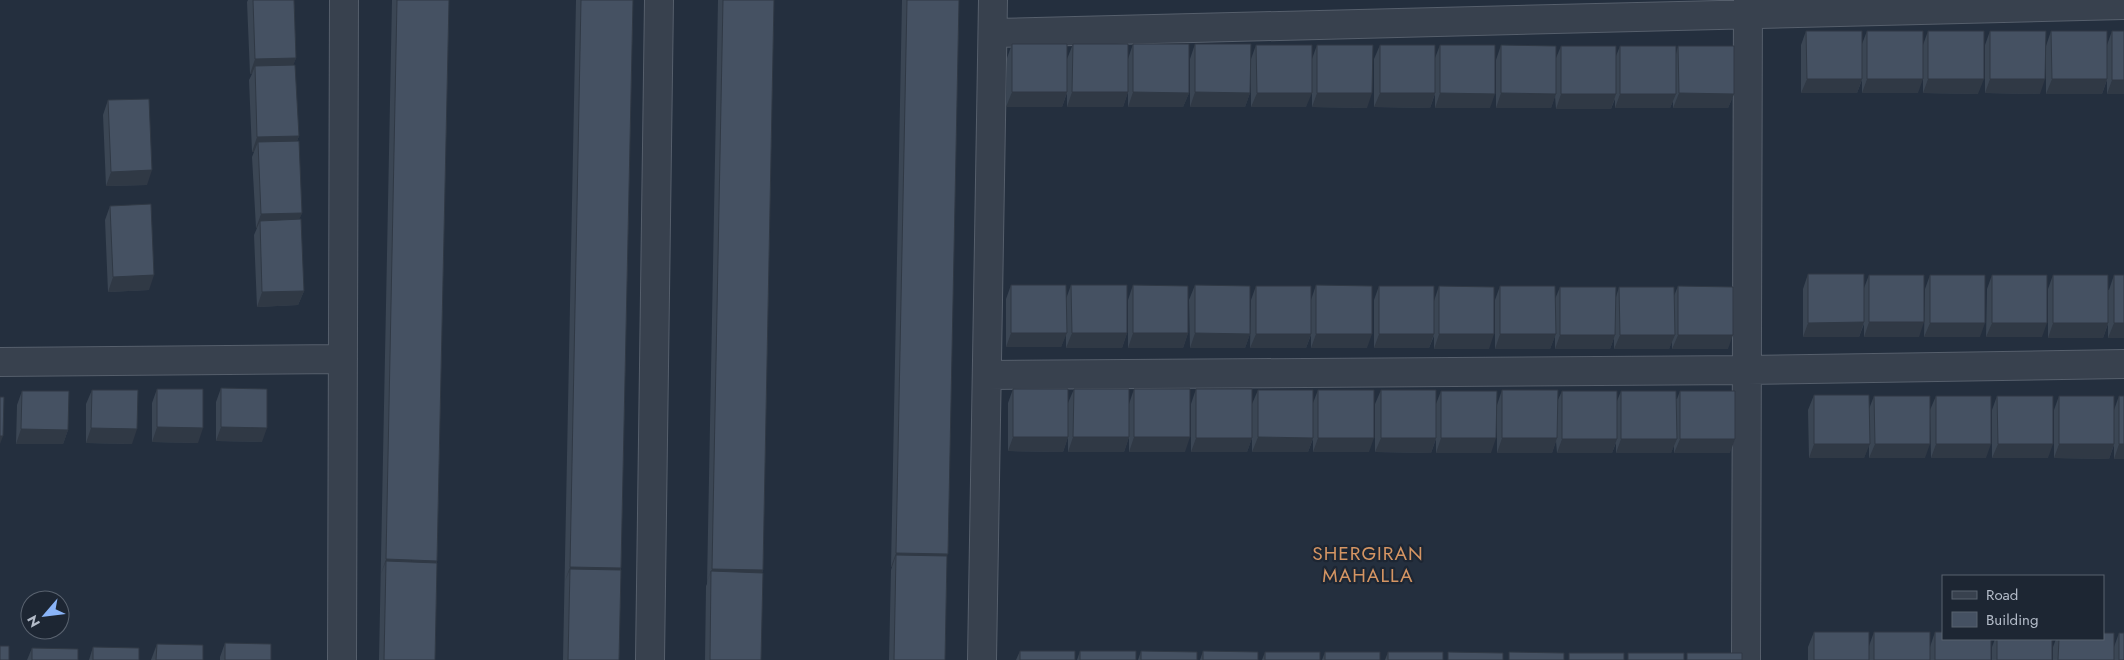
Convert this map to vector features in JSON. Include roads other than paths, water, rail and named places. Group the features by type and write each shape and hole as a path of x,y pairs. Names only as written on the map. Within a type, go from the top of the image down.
{"street":[{"path":"342,660 344,0"},
{"path":"650,660 660,0"},
{"path":"982,660 993,0"},
{"path":"993,33 1748,7 2124,5"},
{"path":"1746,660 1748,7"},
{"path":"0,362 344,358"},
{"path":"986,375 1747,370 2124,364"}],"district":[{"name":"SHERGIRAN MAHALLA","path":"1368,564"}]}
